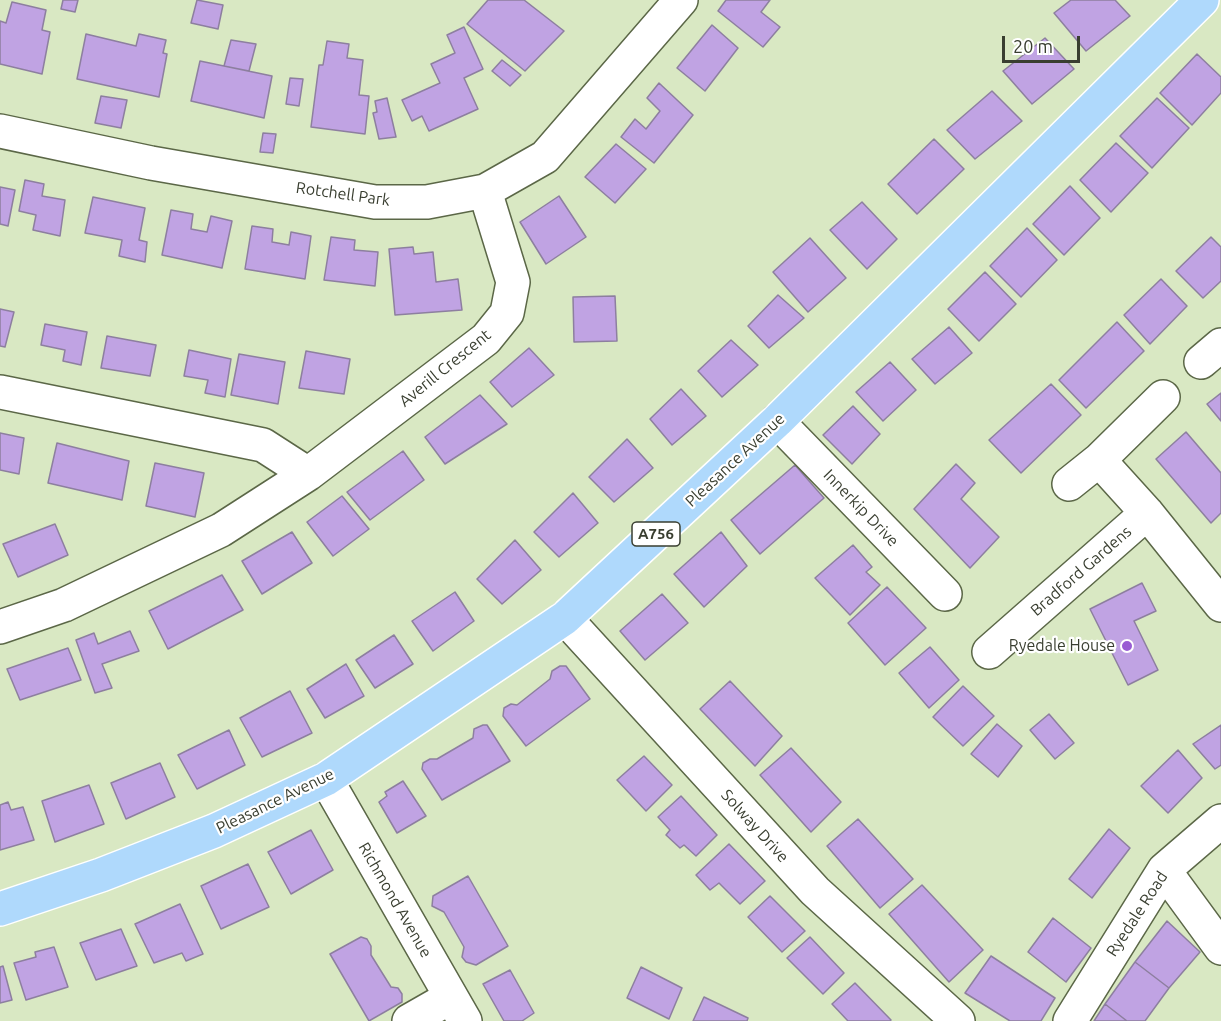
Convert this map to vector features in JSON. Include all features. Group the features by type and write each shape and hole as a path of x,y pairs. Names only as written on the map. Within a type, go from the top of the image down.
{"main road":[{"name":"Pleasance Avenue","path":"0,909 101,875 213,831 326,779 565,618 777,421 1202,0"}],"street":[{"name":"Rotchell Park","path":"0,131 151,163 375,202 427,202 485,191 545,157 681,0"},
{"name":"Averill Crescent","path":"0,627 63,604 221,530 308,474 486,339 507,313 513,282 485,191"},
{"path":"0,392 263,445 308,474"},
{"path":"1069,484 1098,460 1163,397"},
{"name":"Innerkip Drive","path":"777,421 945,594"},
{"name":"Bradford Gardens","path":"1098,460 1147,513 1221,605"},
{"name":"Bradford Gardens","path":"989,652 1147,513"},
{"name":"Solway Drive","path":"565,618 815,891 958,1021"},
{"name":"Richmond Avenue","path":"326,779 458,1009"},
{"name":"Ryedale Road","path":"1070,1021 1164,870 1221,821"},
{"path":"1164,870 1221,948"},
{"path":"409,1021 458,1009"}],"building":[{"path":"63,0 78,0 75,12 61,9"},
{"path":"197,0 223,5 218,29 191,23"},
{"path":"488,0 524,0 564,31 525,71 467,24"},
{"path":"726,0 770,0 761,12 780,27 763,47 718,11"},
{"path":"1071,0 1115,0 1130,16 1086,51 1054,13"},
{"path":"12,2 46,10 42,30 50,32 42,74 0,64 0,21 6,23"},
{"path":"712,25 738,48 705,91 677,68"},
{"path":"464,27 483,69 464,78 478,109 429,131 422,116 412,121 402,100 440,83 431,64 455,53 447,35"},
{"path":"86,34 136,46 139,34 166,40 163,53 167,54 159,97 77,79"},
{"path":"1045,38 1074,69 1032,104 1003,71"},
{"path":"231,40 256,44 249,71 224,66"},
{"path":"327,41 349,44 347,58 363,60 359,95 369,96 365,134 311,127 319,65 323,65"},
{"path":"1197,54 1221,77 1221,93 1192,125 1160,93"},
{"path":"502,60 521,75 510,86 492,71"},
{"path":"200,61 272,76 264,118 191,101"},
{"path":"290,78 303,79 299,106 286,104"},
{"path":"659,83 693,115 654,163 621,137 635,119 646,129 660,111 647,98"},
{"path":"992,91 1022,121 975,159 947,130"},
{"path":"101,96 127,100 121,128 95,123"},
{"path":"387,98 396,137 379,139 373,113 377,112 375,101"},
{"path":"1157,98 1189,128 1152,168 1120,136"},
{"path":"263,133 276,134 273,153 260,152"},
{"path":"934,139 964,169 917,214 888,184"},
{"path":"1116,143 1148,173 1111,212 1080,180"},
{"path":"616,144 646,169 615,203 585,177"},
{"path":"25,180 44,184 42,196 65,200 60,236 33,230 36,215 19,211"},
{"path":"1070,186 1100,218 1064,255 1033,224"},
{"path":"0,187 15,190 8,226 0,224"},
{"path":"559,196 586,237 546,264 520,222"},
{"path":"93,197 145,208 139,240 147,242 145,262 119,256 122,240 85,233"},
{"path":"862,202 897,239 867,269 830,230"},
{"path":"171,210 193,214 191,229 207,232 211,216 232,221 222,268 162,255"},
{"path":"252,226 273,229 272,242 289,245 291,232 311,236 305,279 245,269"},
{"path":"1027,228 1057,260 1021,297 990,266"},
{"path":"331,237 355,240 354,250 378,252 375,286 324,280"},
{"path":"1211,237 1221,247 1221,281 1203,298 1176,271"},
{"path":"810,238 846,278 808,312 773,272"},
{"path":"413,247 414,254 433,252 436,282 458,279 462,310 395,315 389,249"},
{"path":"985,272 1016,304 979,341 948,309"},
{"path":"1161,279 1187,306 1150,344 1124,315"},
{"path":"778,295 804,318 769,348 748,326"},
{"path":"615,296 617,341 574,342 573,297"},
{"path":"0,309 14,312 5,347 0,346"},
{"path":"1117,322 1144,351 1086,408 1059,380"},
{"path":"45,324 87,332 81,365 63,361 65,350 41,345"},
{"path":"949,327 972,353 935,384 912,359"},
{"path":"107,336 156,345 150,376 101,368"},
{"path":"731,340 758,365 722,397 698,371"},
{"path":"529,348 554,375 512,407 490,382"},
{"path":"189,350 231,359 225,397 205,393 208,380 184,376"},
{"path":"306,351 350,359 344,394 299,388"},
{"path":"239,354 285,362 278,404 231,395"},
{"path":"890,362 916,390 883,421 856,392"},
{"path":"1051,384 1081,415 1021,473 989,440"},
{"path":"681,389 706,416 672,445 650,419"},
{"path":"1221,393 1221,421 1207,404"},
{"path":"480,395 507,424 445,464 425,437"},
{"path":"853,406 880,434 852,464 823,435"},
{"path":"1186,432 1221,473 1221,513 1211,523 1156,459"},
{"path":"0,433 24,438 19,474 0,470"},
{"path":"627,439 653,468 614,502 589,477"},
{"path":"57,443 129,461 122,500 48,483"},
{"path":"403,451 424,480 370,520 347,492"},
{"path":"155,463 204,473 195,517 146,506"},
{"path":"956,464 975,483 961,499 999,537 970,568 914,509"},
{"path":"795,465 824,498 760,554 731,520"},
{"path":"573,493 598,523 559,557 534,532"},
{"path":"342,496 369,529 333,556 307,522"},
{"path":"55,524 68,555 18,577 3,544"},
{"path":"292,532 312,563 262,594 242,561"},
{"path":"721,532 747,566 704,607 674,574"},
{"path":"515,540 541,570 502,604 477,579"},
{"path":"853,545 872,567 866,572 880,585 850,615 815,578"},
{"path":"222,575 243,610 168,649 149,611"},
{"name":"Ryedale House","path":"1142,583 1156,611 1134,621 1158,670 1128,685 1090,609"},
{"path":"887,587 926,628 885,665 848,623"},
{"path":"455,592 474,621 433,651 412,621"},
{"path":"662,594 688,623 645,660 620,631"},
{"path":"130,631 139,651 102,664 112,688 95,693 76,640 94,633 98,644"},
{"path":"394,635 413,664 375,688 356,660"},
{"path":"930,647 959,680 929,708 899,673"},
{"path":"68,648 81,680 20,700 7,669"},
{"path":"346,664 364,696 325,718 307,689"},
{"path":"560,666 566,666 590,699 526,746 503,716 504,708 511,704 517,705 550,679 552,671"},
{"path":"730,681 782,736 755,766 700,709"},
{"path":"963,686 994,716 963,746 933,717"},
{"path":"290,691 312,733 262,757 240,718"},
{"path":"1049,714 1074,743 1055,759 1030,730"},
{"path":"997,724 1022,746 998,777 971,754"},
{"path":"487,725 510,761 442,800 422,769 423,763 430,759 437,759 473,738 474,729"},
{"path":"1221,725 1221,765 1215,769 1193,744"},
{"path":"229,730 245,765 197,789 178,755"},
{"path":"791,748 841,802 811,832 760,775"},
{"path":"1178,750 1202,778 1168,813 1141,786"},
{"path":"644,756 672,785 646,811 617,780"},
{"path":"160,763 175,797 126,819 111,783"},
{"path":"403,781 426,816 397,833 379,802 387,796 385,792"},
{"path":"89,785 104,824 55,842 42,801"},
{"path":"681,796 717,835 696,856 684,845 680,848 666,835 670,830 658,817"},
{"path":"8,802 11,810 23,807 34,840 0,850 0,805"},
{"path":"858,819 913,879 880,908 827,846"},
{"path":"1109,829 1130,848 1092,898 1069,879"},
{"path":"311,830 333,870 291,894 268,852"},
{"path":"729,844 765,881 740,904 719,883 710,890 696,875"},
{"path":"248,864 269,907 221,929 201,886"},
{"path":"468,876 508,946 476,965 466,962 462,957 464,947 444,912 432,906 433,896"},
{"path":"922,885 983,950 949,982 889,914"},
{"path":"770,896 805,931 782,952 748,917"},
{"path":"180,904 203,954 186,961 182,953 154,963 135,924"},
{"path":"1053,918 1091,948 1066,982 1028,952"},
{"path":"1167,921 1200,952 1169,988 1135,962"},
{"path":"121,929 137,966 96,980 80,943"},
{"path":"361,937 367,939 371,946 371,955 391,987 398,988 402,994 402,1002 369,1021 330,954"},
{"path":"810,937 844,973 823,994 787,958"},
{"path":"54,947 68,987 26,1000 14,963 36,957 35,952"},
{"path":"991,956 1055,998 1041,1021 1010,1021 965,993"},
{"path":"1135,962 1169,988 1145,1021 1127,1021 1105,1004"},
{"path":"3,966 12,1000 0,1003 0,967"},
{"path":"641,967 682,988 669,1019 627,998"},
{"path":"510,970 534,1013 522,1021 504,1021 483,984"},
{"path":"855,983 890,1021 848,1021 832,1004"},
{"path":"704,997 748,1018 747,1021 693,1021"},
{"path":"1105,1004 1127,1021 1094,1021"}],"place":[{"name":"Ryedale House","path":"1127,646"}]}
